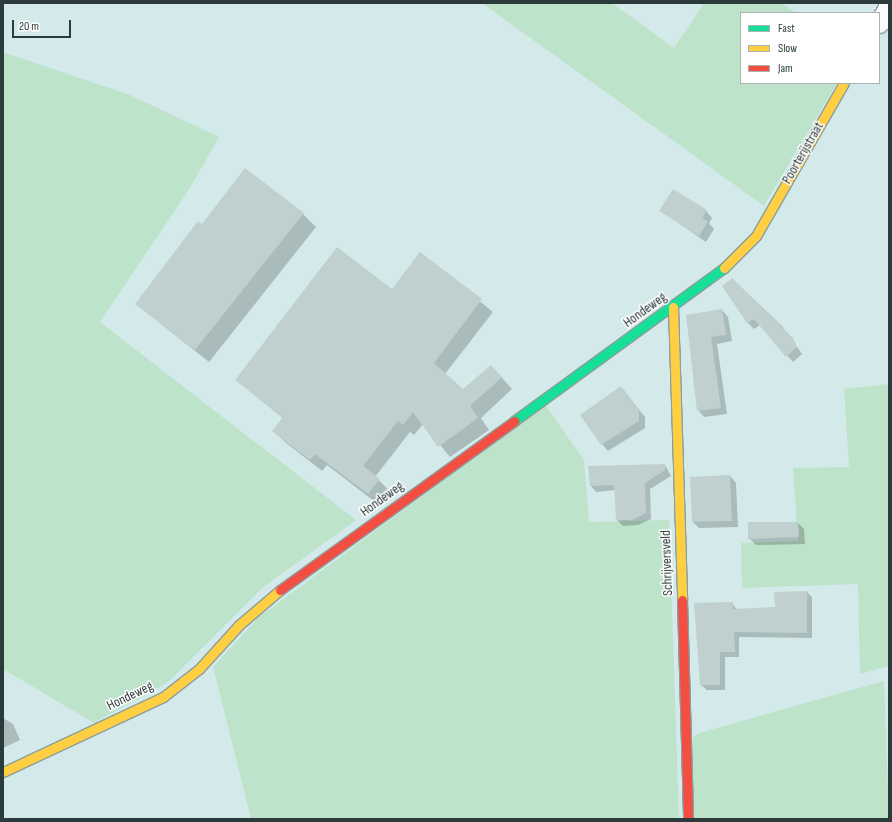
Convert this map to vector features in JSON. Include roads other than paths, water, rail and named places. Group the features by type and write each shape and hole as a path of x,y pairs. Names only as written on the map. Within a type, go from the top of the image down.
{"street":[{"path":"880,21 889,6"},
{"name":"Poorterijstraat","path":"763,223 843,84"},
{"name":"Hondeweg","path":"3,772 163,697 199,669 239,625 279,591 718,274 756,236 763,223"},
{"name":"Schrijversveld","path":"674,307 688,819"}]}
